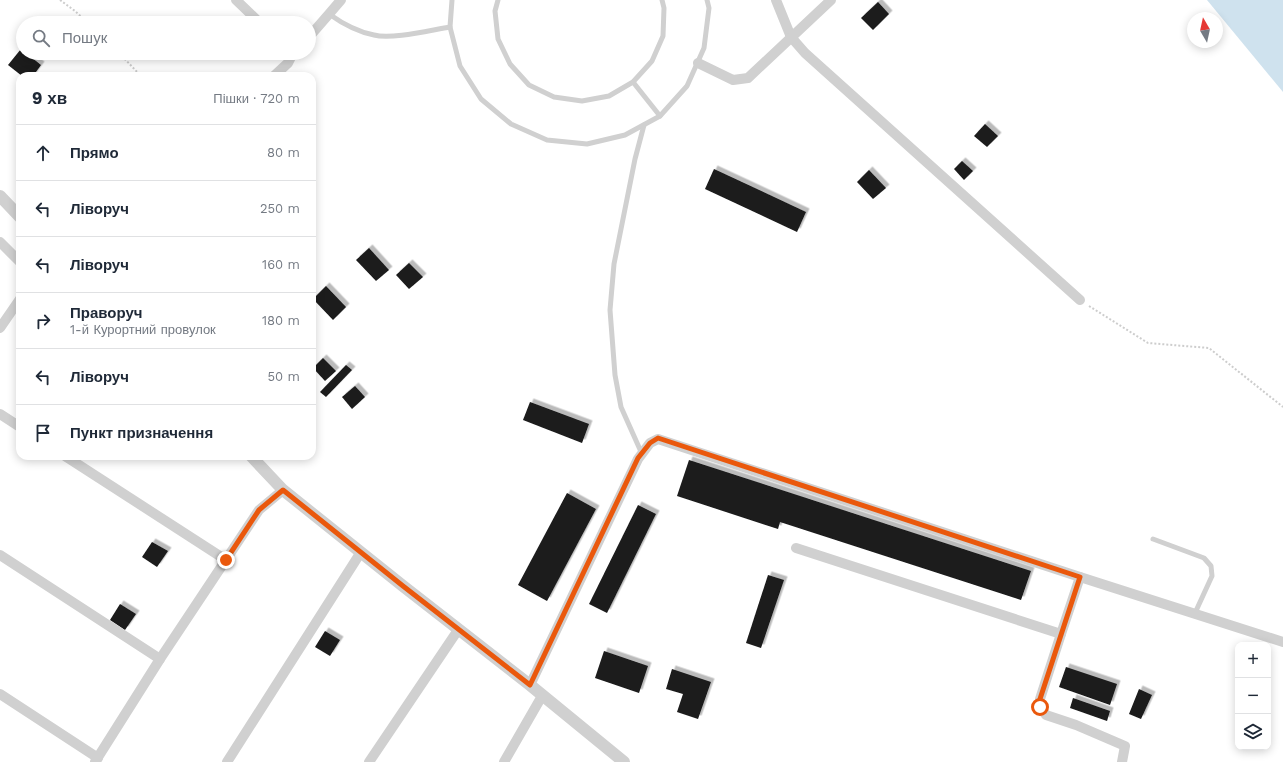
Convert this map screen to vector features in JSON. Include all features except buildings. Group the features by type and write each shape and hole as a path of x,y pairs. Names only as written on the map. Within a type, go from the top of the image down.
{"street":[{"path":"236,0 253,16"},
{"path":"316,29 341,0"},
{"path":"776,0 791,37 805,53 1080,300"},
{"path":"698,63 733,80 748,78 831,0"},
{"path":"278,72 289,60"},
{"path":"0,196 16,213"},
{"path":"0,242 16,258"},
{"path":"0,328 16,305"},
{"path":"0,414 16,424"},
{"path":"530,685 638,458 650,443 658,438 1283,642"},
{"path":"71,460 226,560"},
{"path":"255,460 283,490 458,630 530,685 624,762"},
{"path":"0,694 96,760 160,659 259,510 283,490"},
{"path":"796,548 1061,634"},
{"path":"227,762 361,552"},
{"path":"0,555 160,659"},
{"path":"1080,577 1040,699 1040,707 1046,715 1076,725 1125,746 1122,762"},
{"path":"369,762 458,630"},
{"path":"504,762 542,696"}],"lane":[{"path":"452,0 450,28 460,66 481,99 511,124 547,140 587,144 625,135 660,116 688,86 704,48 709,8 707,0"},
{"path":"498,0 495,11 498,39 510,64 529,84 554,97 582,101 609,96 633,82 652,61 663,36 664,8 662,0"},
{"path":"330,14 340,22 352,28 375,36 393,36 450,28"},
{"path":"633,82 660,116"},
{"path":"642,454 622,407 615,375 610,310 614,264 644,125"},
{"path":"1153,539 1204,558 1211,566 1212,576 1196,613"}],"path":[{"path":"60,0 80,16"},
{"path":"126,60 137,72"},
{"path":"1080,300 1148,342 1209,348 1283,407"}],"water":[{"path":"1207,0 1283,0 1283,92 1223,19 1223,12 1217,12"}],"route":[{"path":"226,560 259,510 283,490 530,685 638,458 650,443 658,438 1080,577 1040,699 1040,707"}]}
